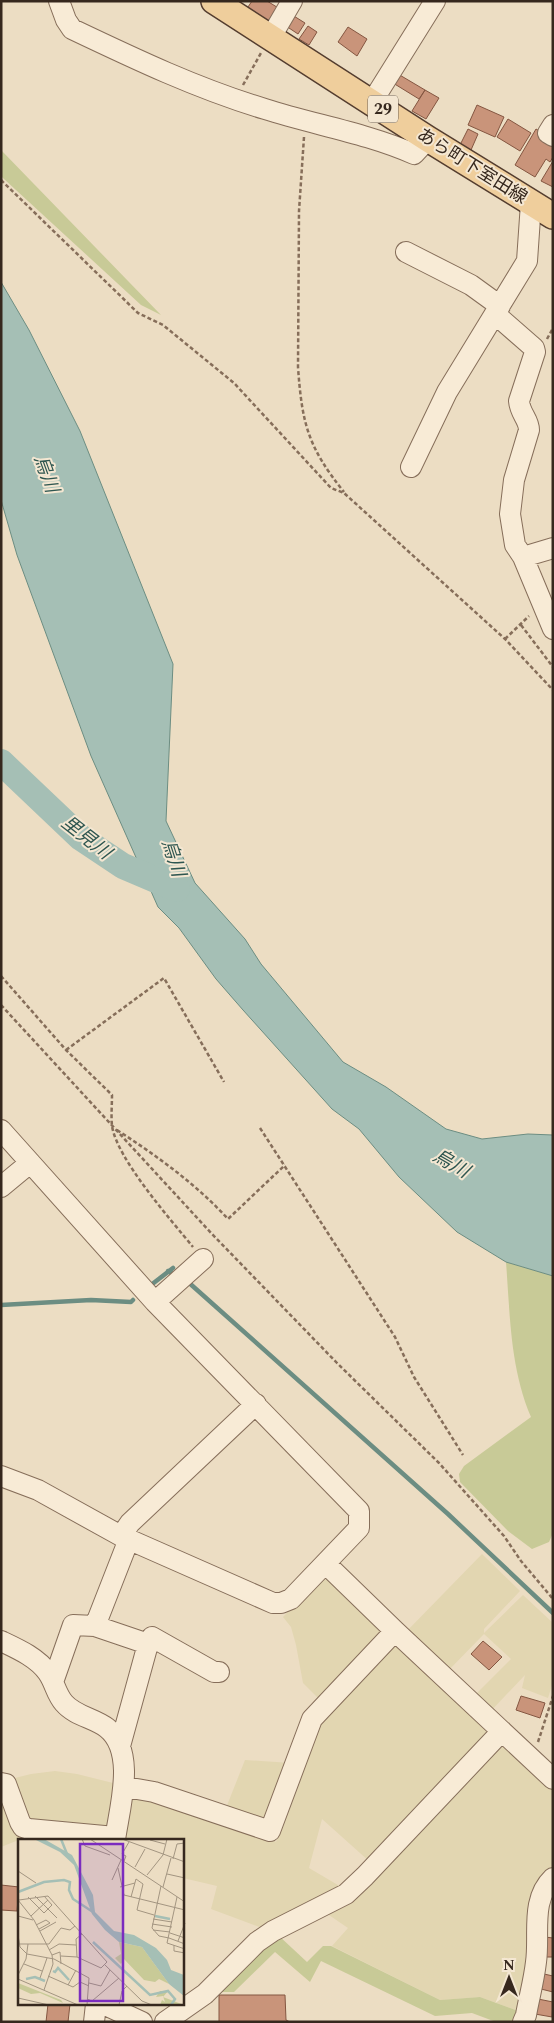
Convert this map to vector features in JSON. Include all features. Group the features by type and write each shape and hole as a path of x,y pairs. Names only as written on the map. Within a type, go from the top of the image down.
{"main road":[{"name":"あら町下室田線","path":"214,1 428,139 553,216"}],"street":[{"path":"60,1 66,20 72,29 159,70 234,99 306,121 389,143 414,154 428,139"},
{"path":"271,38 292,1"},
{"path":"372,102 435,1"},
{"path":"553,125 548,133 553,136"},
{"path":"411,467 447,392 528,261 532,203"},
{"path":"406,252 471,285 534,348 535,352 519,401 519,409 529,425 529,430 514,480 510,514 515,546 523,557 553,629"},
{"path":"523,557 553,548"},
{"path":"1,1130 155,1302 359,1511 359,1528 291,1598 281,1602 273,1602 125,1537 38,1490 1,1476"},
{"path":"1,1187 30,1163"},
{"path":"155,1302 203,1259"},
{"path":"95,1626 130,1524 256,1404"},
{"path":"326,1564 394,1631 553,1779"},
{"path":"54,1682 73,1625 95,1626 148,1644"},
{"path":"124,1789 137,1788 154,1792 270,1831 312,1719 394,1631"},
{"path":"4,1783 20,1822 28,1829 115,1839 124,1789 120,1746 148,1644 152,1637 214,1672 220,1672"},
{"path":"1,1641 35,1660 48,1673 66,1705 106,1727 115,1736 120,1746"},
{"path":"165,2022 205,1994 257,1942 346,1894 366,1876 502,1731"},
{"path":"523,2022 536,1962 538,1906 541,1894 553,1878"},
{"path":"94,2022 96,2006"},
{"path":"107,2006 142,2022"}],"path":[{"path":"234,99 271,38"},
{"path":"306,121 299,211 298,367 299,390 305,427 313,447 325,468 344,493 505,639 553,690"},
{"path":"1,180 138,313 163,325 234,383 331,488 344,493"},
{"path":"505,639 521,624 553,667"},
{"path":"1,976 66,1050 112,1095 112,1127 124,1154 142,1182 203,1259"},
{"path":"66,1050 164,978 224,1082"},
{"path":"1,1005 212,1234 439,1463 504,1536 521,1561 553,1599"},
{"path":"112,1127 136,1142 205,1194 228,1219 285,1165"},
{"path":"260,1128 394,1337 414,1377 462,1455"},
{"path":"532,1760 553,1696"}],"shaded area":[{"path":"482,1554 520,1591 484,1629 484,1633 523,1595 553,1623 553,1682 548,1698 522,1688 525,1675 489,1713 473,1697 511,1659 484,1634 446,1673 404,1634"},
{"path":"331,1579 380,1626 380,1636 319,1699 303,1683 291,1627 283,1617 318,1580"},
{"path":"398,1642 494,1731 370,1862 322,1819 309,1868 343,1888 265,1929 211,1909 217,1886 184,1878 184,1839 123,1839 128,1801 136,1794 267,1836 276,1842 316,1722"},
{"path":"498,1744 508,1745 553,1788 553,1872 521,2012 480,1997 440,2000 332,1946 348,1928 323,1911"},
{"path":"245,1760 291,1763 262,1824 224,1813"},
{"path":"55,1771 77,1774 117,1784 111,1827 23,1818 15,1778"},
{"path":"1,1794 26,1837 1,1847"}],"green space":[{"path":"1,150 161,315 141,305 1,176"},
{"path":"506,1262 553,1276 553,1533 549,1542 532,1549 508,1531 460,1482 459,1474 464,1466 531,1417 524,1398 515,1360"},
{"path":"278,1935 307,1962 323,1946 331,1946 440,2000 480,1997 521,2012 516,2022 496,2022 472,2013 435,2016 321,1961 310,1982 275,1952 234,1992 216,1992"}],"water":[{"name":"烏川","path":"1,282 29,330 80,431 173,664 166,821 195,883 245,939 261,964 343,1062 386,1087 446,1129 482,1139 528,1134 553,1135 553,1276 506,1262 457,1232 399,1177 359,1129 332,1109 216,979 179,928 158,907 91,756 17,555 1,500"}],"building":[{"path":"252,1 267,1 280,9 270,25 246,10"},
{"path":"289,13 305,23 298,34 283,24"},
{"path":"308,26 317,32 309,45 299,39"},
{"path":"348,27 367,39 357,56 338,42"},
{"path":"398,74 425,90 419,99 393,83"},
{"path":"425,90 439,98 426,119 412,111"},
{"path":"477,105 504,117 495,137 468,125"},
{"path":"508,119 531,133 520,151 497,137"},
{"path":"468,129 478,134 471,150 460,145"},
{"path":"536,129 553,139 553,157 550,162 546,159 535,177 515,165"},
{"path":"553,161 553,187 541,181"},
{"path":"483,1641 502,1657 489,1670 471,1654"},
{"path":"521,1696 545,1703 540,1718 516,1710"},
{"path":"1,1885 18,1887 17,1911 1,1910"},
{"path":"545,1937 553,1938 553,1957 543,1957"},
{"path":"544,1974 553,1976 553,1992 541,1989"},
{"path":"219,1995 285,1995 286,2020 290,2022 219,2022"},
{"path":"538,1999 553,2002 552,2017 535,2014"},
{"path":"48,2006 70,2006 68,2022 46,2022"}],"waterway":[{"name":"里見川","path":"1,762 81,838 123,866 177,889"},
{"path":"151,1285 173,1268"},
{"path":"168,1271 176,1276"},
{"path":"187,1281 448,1514 553,1613"},
{"path":"1,1305 91,1300 131,1302 133,1300"}]}
